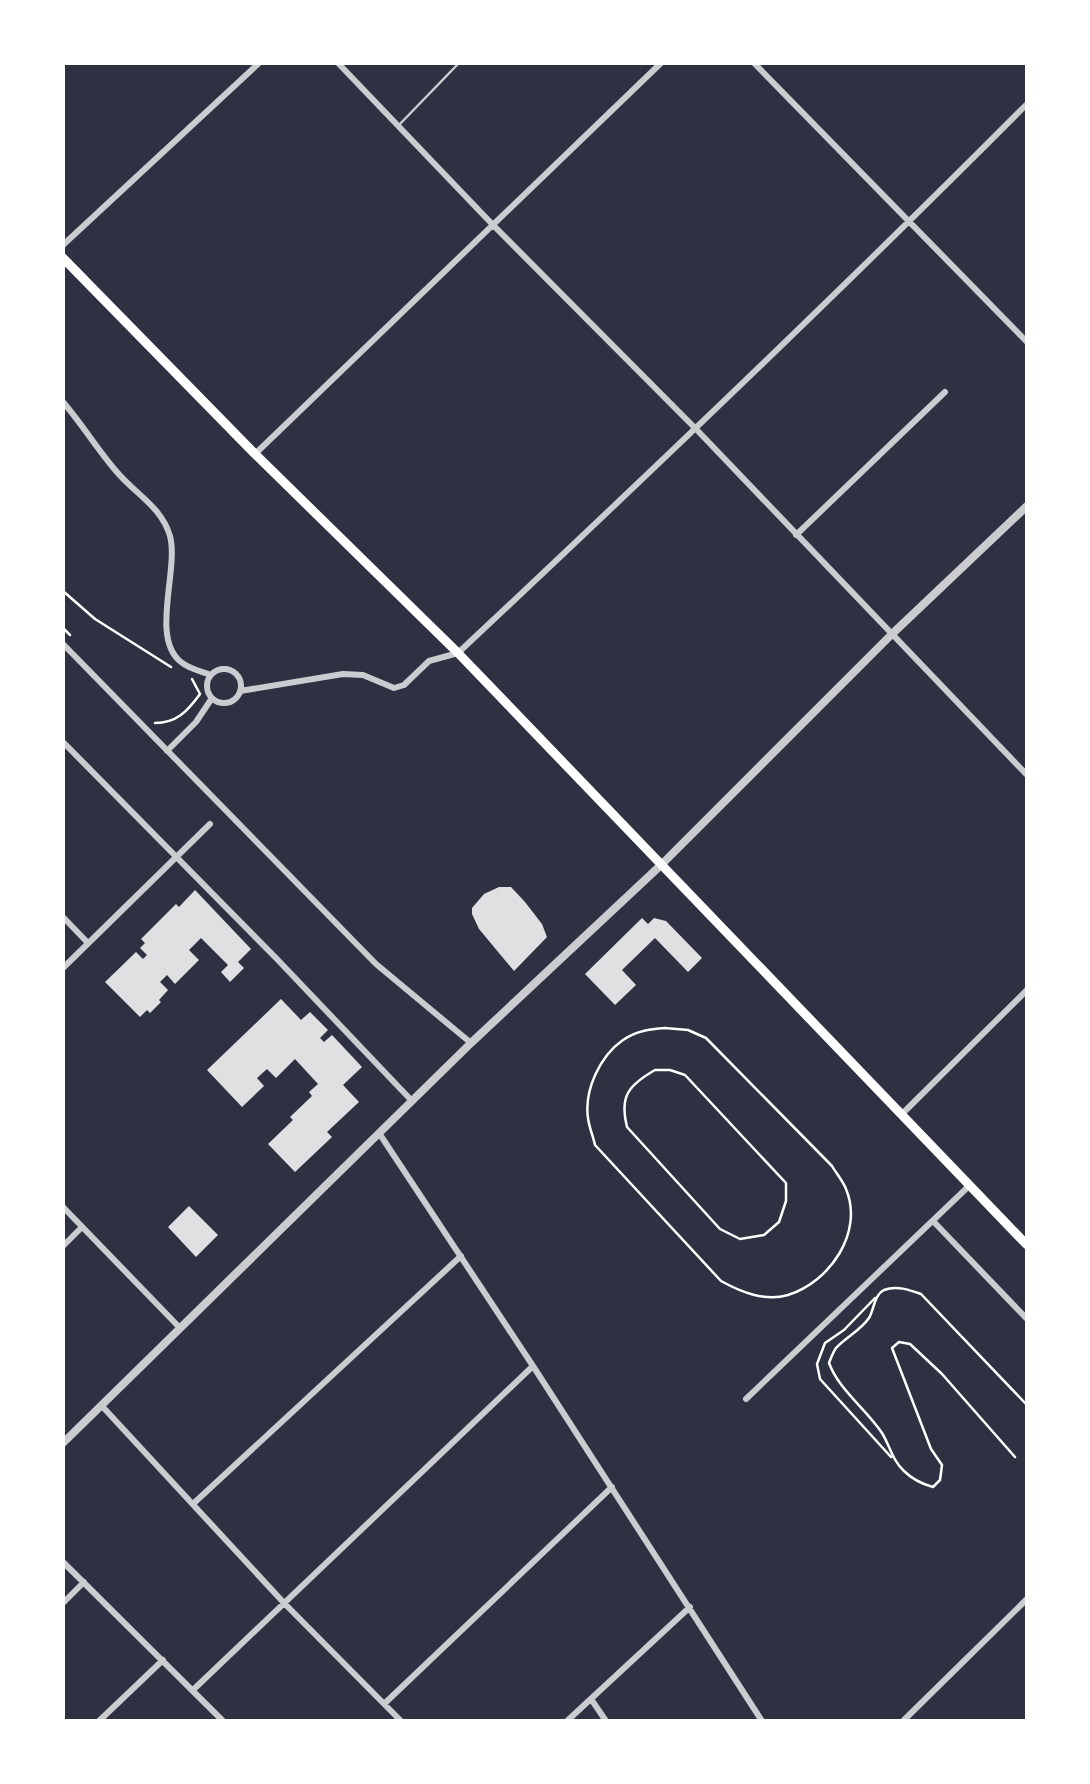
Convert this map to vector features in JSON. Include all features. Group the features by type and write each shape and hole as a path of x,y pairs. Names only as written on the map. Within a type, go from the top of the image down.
{"main road":[{"path":"65,264 458,653 1027,1245"}],"street":[{"path":"63,245 259,63"},
{"path":"338,63 1027,775"},
{"path":"255,454 661,63"},
{"path":"754,63 1027,342"},
{"path":"240,691 343,674 363,675 394,688 404,685 429,661 458,653 695,429 1027,104"},
{"path":"796,535 945,393"},
{"path":"63,402 115,470 149,501 166,525 172,556 167,619 170,647 180,662 211,675"},
{"path":"63,1443 471,1043 661,865 891,635 1027,506"},
{"path":"63,644 376,964 471,1043"},
{"path":"221,669 232,671 240,680 240,691 233,701 221,703 212,698 207,684 211,675 221,669"},
{"path":"167,751 196,722 212,698"},
{"path":"63,741 412,1101"},
{"path":"63,968 211,824"},
{"path":"63,917 88,943"},
{"path":"901,1115 1027,990"},
{"path":"379,1133 762,1721"},
{"path":"746,1399 971,1185"},
{"path":"63,1207 180,1328"},
{"path":"933,1221 1027,1319"},
{"path":"63,1246 82,1227"},
{"path":"194,1503 461,1256"},
{"path":"193,1690 533,1366"},
{"path":"101,1405 284,1603 401,1721"},
{"path":"384,1704 612,1487"},
{"path":"63,1562 223,1721"},
{"path":"63,1603 84,1582"},
{"path":"903,1721 1027,1599"},
{"path":"567,1721 690,1607"},
{"path":"99,1721 163,1660"},
{"path":"592,1699 606,1721"}],"lane":[{"path":"398,126 459,63"}],"path":[{"path":"63,591 95,619 177,671"},
{"path":"63,628 74,640"},
{"path":"146,715 155,724 171,722 191,706 200,694 193,680 185,675"},
{"path":"647,1029 688,1030 706,1038 832,1166 847,1190 851,1224 838,1258 814,1282 786,1295 760,1296 739,1291 721,1281 595,1145 587,1117 590,1088 599,1067 622,1041 647,1029"},
{"path":"656,1070 670,1070 685,1075 786,1183 786,1201 779,1222 764,1235 740,1238 720,1229 627,1127 623,1111 628,1091 637,1080 656,1070"},
{"path":"1015,1457 942,1374 910,1344 899,1342 892,1348 897,1363 931,1449 942,1465 940,1480 933,1487 919,1483 904,1472 820,1379 817,1364 825,1343 844,1330 883,1290 904,1288 921,1294 1027,1405"},
{"path":"876,1297 867,1321 837,1348 829,1363 834,1376 880,1431 893,1459"}],"building":[{"path":"499,887 511,887 542,924 547,937 514,971 479,929 472,914 472,908 484,894"},
{"path":"195,890 251,949 238,962 244,968 230,982 221,972 228,965 201,938 189,950 199,960 175,984 167,975 160,982 168,990 159,1000 161,1002 150,1013 147,1010 140,1017 105,982 136,952 143,959 147,955 140,948 145,943 141,939 176,904 179,907"},
{"path":"642,918 648,924 654,918 666,921 702,958 688,972 655,938 622,970 636,985 615,1005 585,974"},
{"path":"281,999 301,1020 310,1012 328,1030 320,1038 324,1042 332,1035 362,1067 343,1085 359,1102 327,1132 332,1137 295,1172 268,1144 293,1120 290,1117 312,1096 309,1092 318,1084 295,1059 276,1078 267,1069 257,1078 264,1086 242,1107 207,1070"},
{"path":"189,1206 218,1235 196,1257 168,1227"}]}
